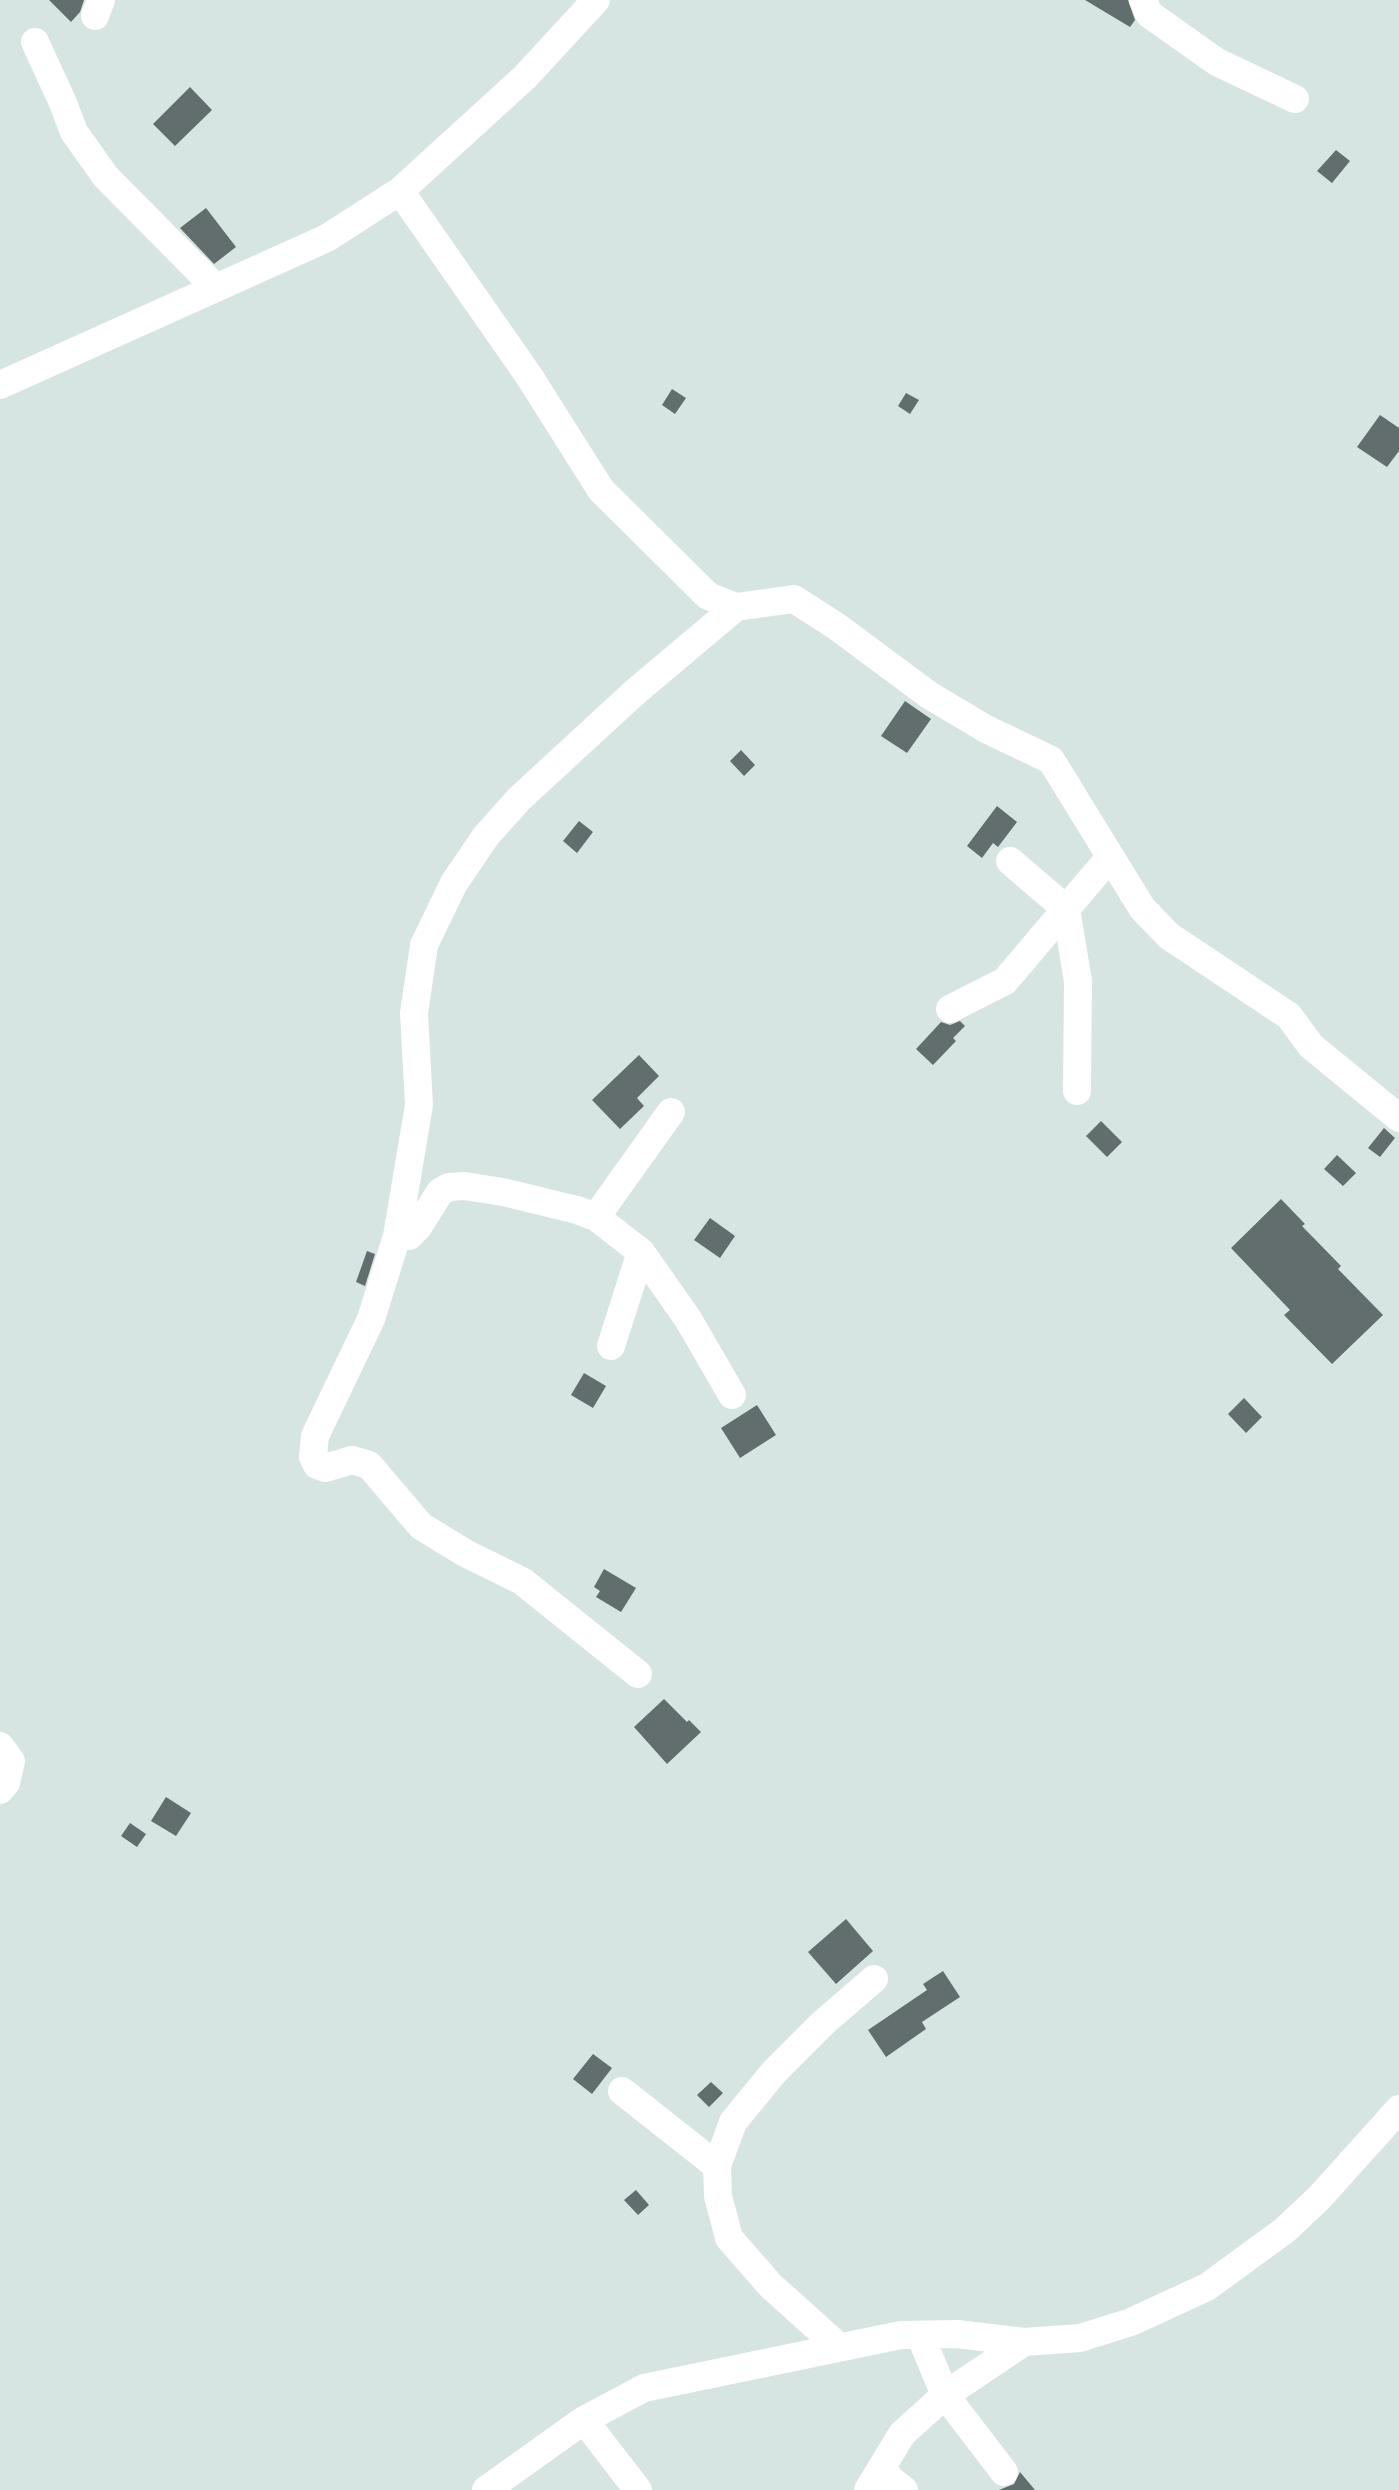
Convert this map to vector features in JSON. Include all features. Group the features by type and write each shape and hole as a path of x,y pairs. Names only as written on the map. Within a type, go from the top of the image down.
{"street":[{"path":"1144,0 1149,14 1217,62 1295,99"},
{"path":"0,385 327,238 400,191 525,77 586,3"},
{"path":"35,42 74,132 106,178 216,288"},
{"path":"400,191 492,322 601,490 708,596 736,607 794,599 836,626 929,695 986,729 1051,760 1142,908 1169,936 1290,1016 1311,1046 1399,1118"},
{"path":"638,1674 522,1581 465,1553 421,1526 369,1465 352,1460 325,1468 317,1465 313,1457 315,1436 371,1319 397,1236 418,1105 414,1013 424,945 454,883 486,836 519,799 634,693 736,607"},
{"path":"950,1009 1005,981 1110,857"},
{"path":"1010,860 1066,908 1078,981 1077,1091"},
{"path":"596,1217 671,1112"},
{"path":"397,1236 409,1236 440,1192 449,1187 464,1186 504,1192 577,1210 596,1217 641,1252 688,1319 732,1395"},
{"path":"611,1346 641,1252"},
{"path":"0,1746 11,1761 6,1783 0,1790"},
{"path":"839,2347 771,2286 728,2238 718,2196 717,2166 733,2122 774,2072 823,2023 874,1979"},
{"path":"622,2091 717,2166"},
{"path":"486,2490 584,2420 644,2388 839,2347 901,2336 957,2334 1024,2342 1080,2338 1131,2322 1207,2287 1285,2230 1319,2198 1399,2109"},
{"path":"920,2335 945,2394 1004,2472"},
{"path":"904,2490 890,2479 876,2479 902,2434 945,2394 1024,2342"},
{"path":"584,2420 638,2490"}],"building":[{"path":"49,0 84,0 80,12 71,22"},
{"path":"1085,0 1128,0 1135,20 1130,27"},
{"path":"190,87 212,110 175,146 153,124"},
{"path":"1336,150 1350,161 1332,183 1317,171"},
{"path":"206,208 236,247 214,264 180,228"},
{"path":"672,389 686,398 675,414 662,405"},
{"path":"906,393 919,400 910,414 898,406"},
{"path":"1380,415 1399,428 1399,451 1387,467 1357,447"},
{"path":"905,701 931,719 907,753 881,736"},
{"path":"741,750 755,765 744,776 730,761"},
{"path":"997,806 1017,822 998,847 993,843 982,858 967,846"},
{"path":"579,821 593,832 577,853 563,841"},
{"path":"960,1021 965,1026 953,1038 956,1041 933,1065 916,1049 941,1022 950,1025"},
{"path":"639,1055 659,1076 637,1098 644,1106 620,1129 592,1100"},
{"path":"1101,1121 1122,1142 1107,1157 1086,1136"},
{"path":"1384,1128 1395,1138 1380,1157 1368,1148"},
{"path":"1337,1155 1356,1173 1343,1186 1324,1169"},
{"path":"1281,1199 1305,1224 1302,1226 1341,1266 1338,1269 1383,1315 1332,1364 1284,1315 1290,1310 1231,1248"},
{"path":"710,1218 735,1236 720,1258 694,1240"},
{"path":"367,1251 375,1254 365,1286 356,1282"},
{"path":"584,1373 606,1386 593,1408 571,1395"},
{"path":"1244,1398 1262,1417 1246,1433 1228,1414"},
{"path":"757,1405 776,1435 740,1458 721,1428"},
{"path":"604,1569 636,1588 621,1612 596,1597 600,1591 594,1587"},
{"path":"664,1699 687,1722 689,1720 701,1732 667,1764 634,1727"},
{"path":"166,1797 191,1813 176,1836 151,1821"},
{"path":"130,1823 146,1834 137,1847 121,1836"},
{"path":"846,1919 873,1951 836,1984 808,1952"},
{"path":"943,1971 960,1997 922,2022 926,2029 886,2057 868,2030 927,1990 923,1984"},
{"path":"593,2054 612,2068 592,2094 573,2079"},
{"path":"711,2082 723,2093 709,2107 697,2095"},
{"path":"636,2190 649,2205 638,2215 624,2200"},
{"path":"1020,2472 1035,2490 999,2490 1014,2484"}]}
